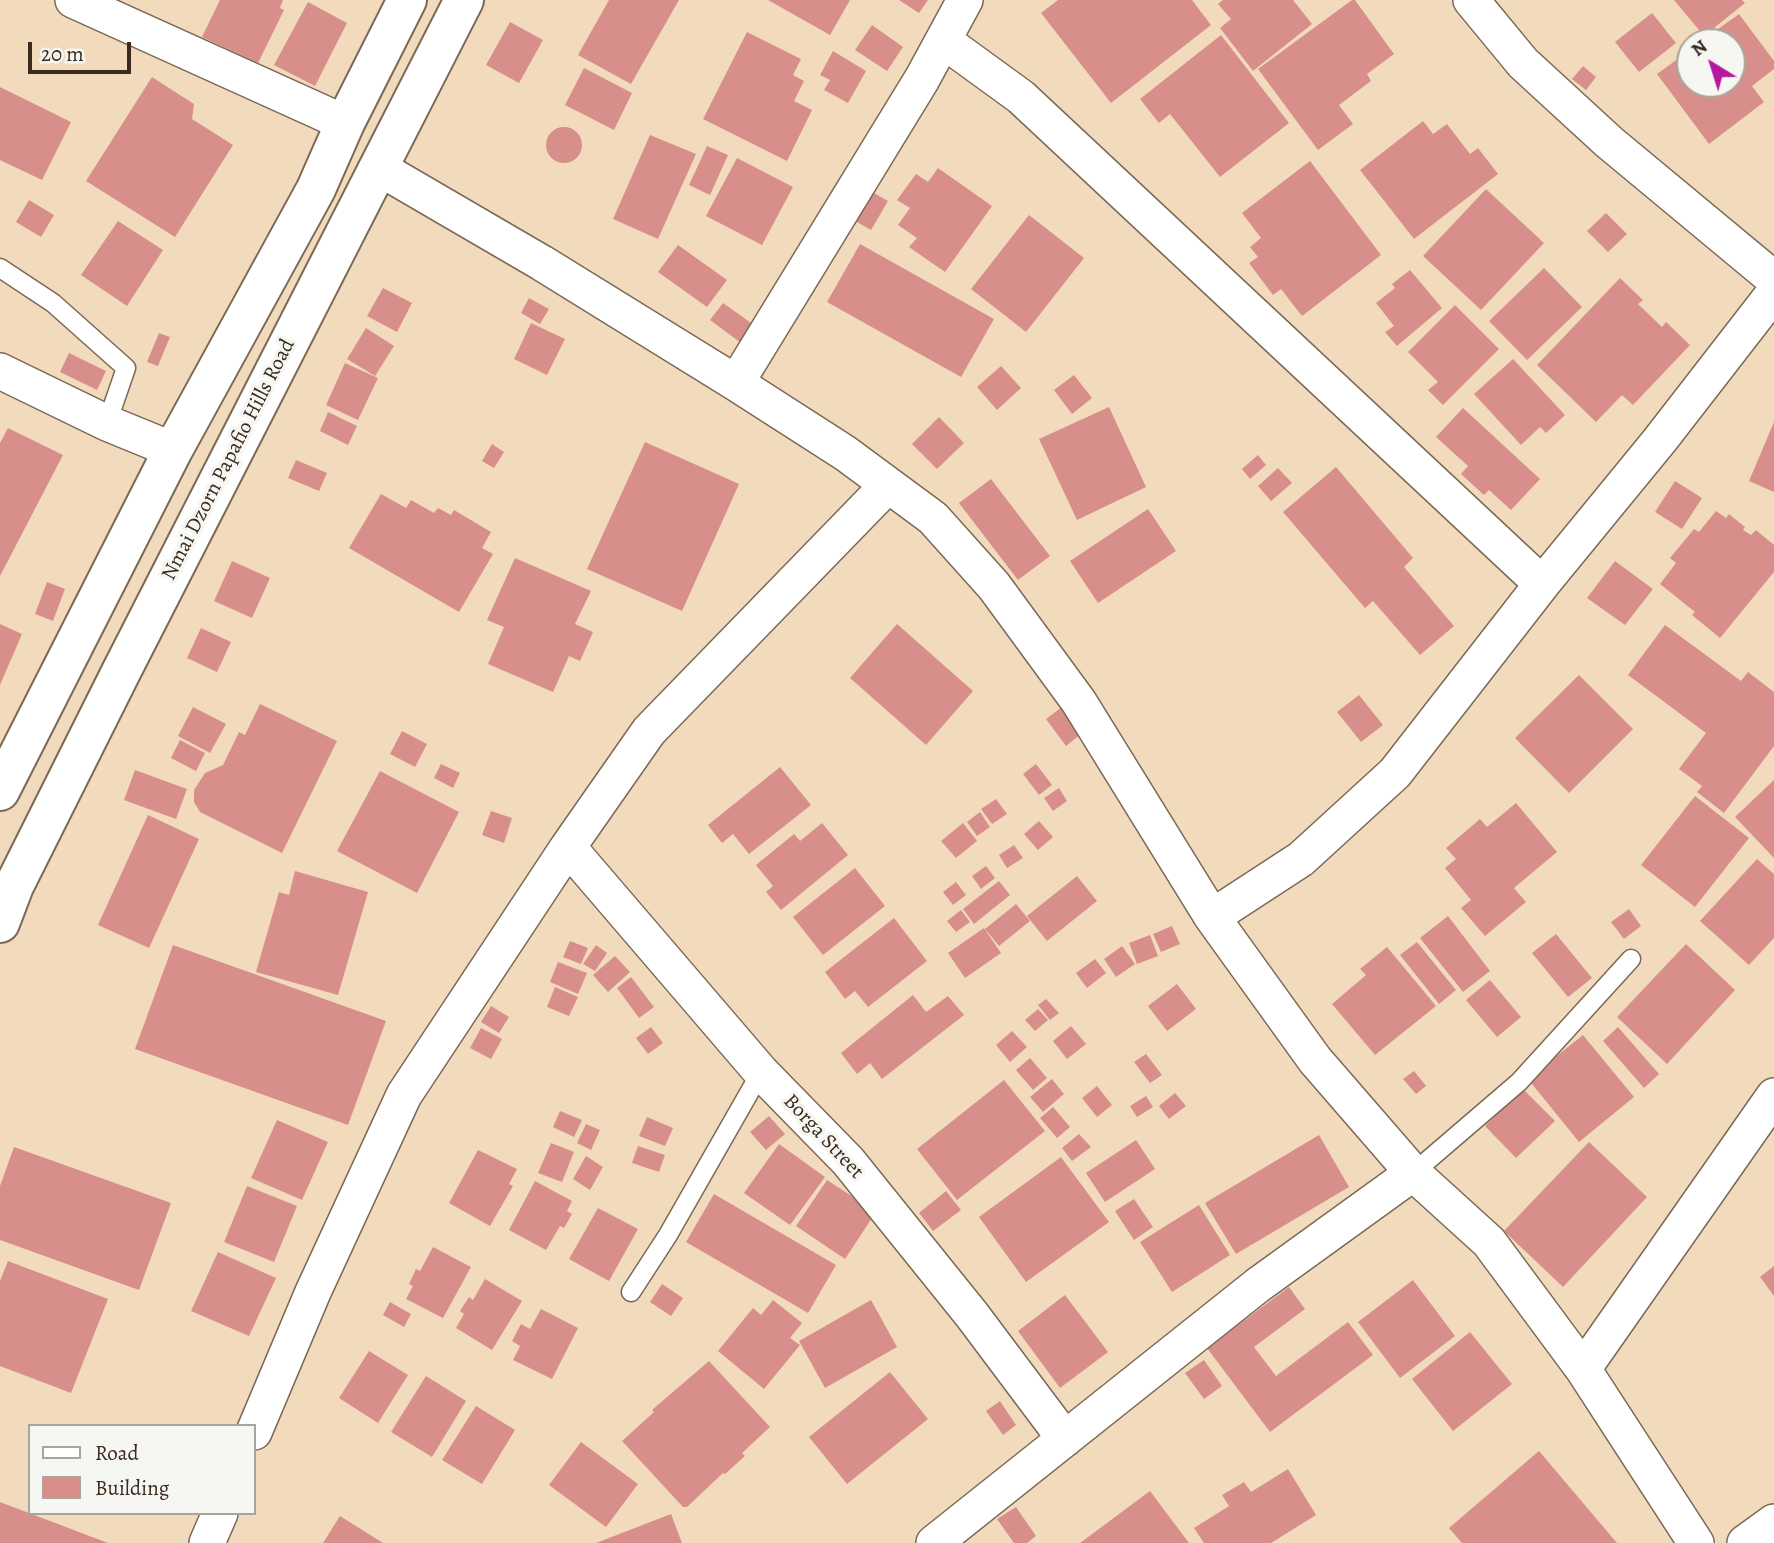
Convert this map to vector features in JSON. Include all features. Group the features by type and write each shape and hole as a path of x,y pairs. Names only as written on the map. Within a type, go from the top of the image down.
{"street":[{"path":"73,0 345,123"},
{"path":"0,791 173,450 316,188 345,123 407,0"},
{"name":"Nmai Dzorn Papafio Hills Road","path":"0,923 15,886 122,670 464,0"},
{"path":"736,383 944,41 965,0"},
{"path":"1471,0 1523,63 1580,116 1774,279"},
{"path":"944,41 1021,97 1542,584"},
{"path":"379,168 542,263 736,383 845,453 933,518 995,586 1079,702 1212,917 1315,1059 1413,1173 1489,1242 1583,1369 1696,1543"},
{"path":"1212,917 1301,859 1395,773 1774,293"},
{"path":"0,371 107,423 173,450"},
{"path":"256,1427 313,1292 404,1095 568,847 649,731 888,485"},
{"name":"Borga Street","path":"568,847 761,1072 848,1161 972,1315 1065,1439"},
{"path":"1583,1369 1774,1096"},
{"path":"934,1543 1258,1284 1413,1173"},
{"path":"207,1543 219,1515"},
{"path":"1745,1543 1774,1522"}],"lane":[{"path":"0,268 52,303 126,368 107,423"},
{"path":"1413,1173 1519,1082 1631,959"},
{"path":"631,1292 668,1235 761,1072"}],"building":[{"path":"220,0 283,0 280,8 284,10 258,63 202,37"},
{"path":"609,0 679,0 631,84 578,55"},
{"path":"768,0 850,0 830,35"},
{"path":"899,0 928,0 919,13"},
{"path":"1058,0 1192,0 1211,25 1111,103 1041,13"},
{"path":"1223,0 1293,0 1312,24 1253,71 1220,28 1231,19 1218,4"},
{"path":"1355,0 1394,54 1367,74 1371,81 1339,105 1353,124 1318,150 1258,69"},
{"path":"1674,0 1742,0 1745,3 1714,28 1697,28"},
{"path":"308,2 347,23 315,86 274,65"},
{"path":"1652,13 1676,43 1639,72 1615,42"},
{"path":"1739,14 1774,61 1774,69 1752,86 1764,102 1709,144 1657,74 1676,60 1676,98 1746,98 1746,28 1720,28"},
{"path":"510,22 543,40 519,83 486,65"},
{"path":"872,25 903,47 887,71 855,50"},
{"path":"747,32 801,59 793,75 804,81 794,101 812,110 787,161 703,119"},
{"path":"1221,35 1289,123 1220,177 1170,114 1159,123 1140,99"},
{"path":"833,51 866,71 848,103 824,90 830,80 820,75"},
{"path":"1583,66 1596,77 1586,90 1572,79"},
{"path":"584,68 632,93 614,130 565,105"},
{"path":"152,77 194,104 192,119 233,145 175,237 86,181"},
{"path":"0,87 71,122 42,180 0,160"},
{"path":"1423,121 1433,134 1447,124 1470,154 1478,148 1498,174 1414,239 1360,170"},
{"path":"564,127 577,132 582,145 577,158 564,163 551,158 546,145 551,132"},
{"path":"650,135 696,154 658,239 613,219"},
{"path":"707,146 728,155 710,195 689,185"},
{"path":"737,158 793,187 762,245 706,216"},
{"path":"1310,161 1381,255 1302,316 1281,289 1273,295 1249,263 1258,257 1250,247 1261,238 1242,213"},
{"path":"938,168 992,206 945,272 909,247 917,238 898,225 910,208 897,200 916,174 928,182"},
{"path":"867,189 888,201 871,230 850,218"},
{"path":"1486,189 1544,243 1481,310 1423,256"},
{"path":"29,200 54,215 41,237 16,222"},
{"path":"1606,213 1627,234 1608,252 1587,231"},
{"path":"1029,215 1084,258 1026,332 971,289"},
{"path":"118,221 163,250 127,306 81,275"},
{"path":"860,244 994,319 961,377 827,302"},
{"path":"678,245 727,280 707,307 658,272"},
{"path":"1544,268 1582,307 1527,360 1489,321"},
{"path":"1410,270 1442,308 1397,346 1385,332 1394,326 1376,303 1395,288 1392,284"},
{"path":"1620,278 1643,300 1638,304 1662,327 1666,322 1690,345 1633,405 1622,395 1596,422 1537,365"},
{"path":"383,288 412,303 397,332 367,316"},
{"path":"529,298 549,309 540,324 521,313"},
{"path":"723,303 754,325 741,343 710,320"},
{"path":"1455,305 1499,349 1443,405 1428,390 1438,382 1408,352"},
{"path":"531,323 565,339 547,375 514,359"},
{"path":"366,328 394,346 375,376 347,359"},
{"path":"159,333 170,337 158,366 147,362"},
{"path":"69,353 106,371 97,390 60,372"},
{"path":"1513,359 1565,415 1546,433 1540,427 1521,445 1474,394"},
{"path":"345,363 378,378 358,420 326,405"},
{"path":"1001,366 1021,388 997,410 977,387"},
{"path":"1074,375 1092,398 1072,414 1054,390"},
{"path":"1109,407 1146,487 1077,520 1039,439"},
{"path":"1463,408 1540,479 1511,510 1489,490 1484,495 1461,474 1468,466 1436,437"},
{"path":"328,412 357,426 348,445 320,431"},
{"path":"939,417 964,443 937,469 912,444"},
{"path":"1774,422 1774,492 1749,481"},
{"path":"8,428 63,455 0,576 0,443"},
{"path":"645,442 739,484 682,611 587,569"},
{"path":"492,444 504,452 494,468 482,461"},
{"path":"1258,455 1266,465 1250,479 1242,469"},
{"path":"296,460 327,473 319,491 288,478"},
{"path":"1336,467 1413,558 1404,567 1454,626 1420,655 1373,601 1365,608 1283,512"},
{"path":"1278,468 1292,483 1271,501 1258,486"},
{"path":"991,479 1050,556 1018,580 959,503"},
{"path":"1675,481 1702,498 1682,529 1655,512"},
{"path":"381,494 406,508 411,500 434,513 438,508 451,515 454,510 491,532 482,548 493,554 459,612 349,548"},
{"path":"1148,509 1176,551 1098,603 1070,561"},
{"path":"1716,511 1726,518 1729,514 1745,527 1743,530 1751,535 1756,530 1774,545 1774,572 1720,638 1692,615 1695,612 1660,584 1676,563 1670,558 1694,529 1699,532"},
{"path":"515,558 591,591 575,624 593,632 580,661 569,656 553,692 488,664 504,627 487,620"},
{"path":"232,561 270,578 252,618 214,601"},
{"path":"1615,561 1653,589 1625,625 1587,598"},
{"path":"47,582 65,589 53,621 35,614"},
{"path":"0,624 22,634 0,685"},
{"path":"897,624 973,691 926,745 850,678"},
{"path":"1665,625 1741,681 1748,672 1774,692 1774,746 1724,813 1697,792 1702,786 1679,769 1706,733 1628,675"},
{"path":"201,628 231,642 217,672 187,658"},
{"path":"1579,675 1633,729 1569,793 1515,738"},
{"path":"1359,695 1383,725 1361,742 1337,712"},
{"path":"260,704 337,741 282,853 200,812 194,802 194,790 205,773 223,765 239,732 245,735"},
{"path":"1066,704 1086,730 1066,746 1046,719"},
{"path":"193,707 226,724 210,753 178,736"},
{"path":"402,731 427,744 415,767 390,754"},
{"path":"180,740 205,753 196,771 171,758"},
{"path":"441,764 460,773 453,788 434,778"},
{"path":"1036,764 1052,785 1039,795 1023,774"},
{"path":"780,767 811,805 749,854 733,834 722,843 708,825"},
{"path":"135,770 187,789 176,819 124,800"},
{"path":"380,771 459,812 417,893 337,851"},
{"path":"1774,780 1774,858 1735,817"},
{"path":"1059,788 1067,801 1053,811 1044,798"},
{"path":"1695,796 1749,838 1695,907 1641,865"},
{"path":"996,799 1007,814 992,824 981,809"},
{"path":"1516,803 1557,852 1514,888 1526,902 1485,936 1461,908 1471,900 1445,868 1456,859 1446,848 1480,819 1487,827"},
{"path":"491,811 512,818 504,843 482,835"},
{"path":"980,812 990,827 977,836 967,822"},
{"path":"148,815 199,839 149,948 98,925"},
{"path":"1039,821 1053,837 1038,850 1024,834"},
{"path":"822,823 848,855 781,910 766,892 773,886 756,865 794,834 800,841"},
{"path":"963,823 977,841 956,858 941,841"},
{"path":"1014,845 1023,858 1007,868 999,855"},
{"path":"1757,859 1774,874 1774,938 1749,965 1700,921"},
{"path":"986,866 995,878 981,889 972,876"},
{"path":"855,868 885,906 823,955 793,917"},
{"path":"295,871 368,892 338,995 256,972 279,892 289,895"},
{"path":"1077,876 1097,901 1047,941 1027,916"},
{"path":"999,881 1010,895 974,924 963,909"},
{"path":"956,882 966,895 953,905 943,892"},
{"path":"1016,904 1030,921 999,946 985,929"},
{"path":"1629,909 1641,926 1624,939 1611,922"},
{"path":"961,910 970,922 956,932 947,921"},
{"path":"1448,916 1490,971 1463,992 1420,938"},
{"path":"894,918 927,961 868,1007 855,991 845,999 825,972"},
{"path":"1172,926 1180,944 1161,952 1153,934"},
{"path":"984,928 1001,953 965,978 948,953"},
{"path":"1556,934 1592,978 1568,997 1532,953"},
{"path":"1150,935 1158,956 1137,964 1129,943"},
{"path":"570,941 588,948 581,964 563,957"},
{"path":"1417,942 1456,990 1439,1004 1400,955"},
{"path":"1686,944 1735,990 1667,1064 1617,1017"},
{"path":"173,945 386,1021 348,1125 135,1049"},
{"path":"596,945 607,953 595,971 583,964"},
{"path":"1122,946 1135,964 1116,977 1104,959"},
{"path":"1387,947 1436,1006 1375,1055 1332,1004 1366,975 1360,969"},
{"path":"615,956 630,972 608,992 593,975"},
{"path":"1095,959 1106,973 1087,988 1076,973"},
{"path":"558,962 587,973 578,994 550,982"},
{"path":"631,977 654,1007 639,1018 617,988"},
{"path":"1490,980 1521,1017 1497,1037 1466,1000"},
{"path":"1177,984 1196,1009 1167,1031 1148,1006"},
{"path":"555,987 578,997 569,1016 547,1007"},
{"path":"913,995 926,1012 948,996 964,1015 882,1079 870,1063 857,1074 841,1053"},
{"path":"1046,999 1059,1013 1050,1020 1038,1005"},
{"path":"491,1006 509,1017 499,1033 481,1022"},
{"path":"1038,1009 1048,1020 1035,1031 1025,1020"},
{"path":"1071,1026 1086,1044 1067,1059 1053,1041"},
{"path":"651,1027 663,1043 648,1054 636,1038"},
{"path":"1618,1027 1659,1074 1644,1088 1603,1041"},
{"path":"481,1028 502,1039 491,1059 470,1048"},
{"path":"1012,1031 1027,1047 1010,1062 996,1045"},
{"path":"1583,1035 1634,1097 1579,1142 1528,1079"},
{"path":"1146,1054 1162,1075 1150,1083 1134,1062"},
{"path":"1030,1058 1047,1078 1033,1090 1016,1070"},
{"path":"1414,1071 1426,1086 1416,1094 1403,1079"},
{"path":"1052,1079 1064,1094 1043,1112 1030,1097"},
{"path":"1004,1080 1045,1131 957,1200 917,1149"},
{"path":"1097,1086 1112,1105 1097,1117 1082,1098"},
{"path":"1523,1089 1555,1121 1516,1158 1485,1126"},
{"path":"1175,1093 1186,1106 1169,1119 1159,1106"},
{"path":"1146,1096 1153,1107 1137,1117 1130,1106"},
{"path":"1053,1107 1070,1127 1057,1138 1040,1118"},
{"path":"560,1111 582,1120 574,1137 553,1127"},
{"path":"769,1116 785,1134 766,1150 750,1132"},
{"path":"647,1117 673,1128 665,1146 639,1136"},
{"path":"277,1120 328,1142 302,1200 251,1178"},
{"path":"586,1124 600,1130 591,1150 577,1143"},
{"path":"1079,1134 1091,1147 1072,1161 1062,1148"},
{"path":"1319,1135 1349,1187 1236,1254 1205,1203"},
{"path":"1136,1140 1155,1169 1105,1202 1086,1173"},
{"path":"1589,1142 1647,1197 1563,1287 1504,1231"},
{"path":"551,1143 574,1152 562,1182 538,1173"},
{"path":"779,1144 825,1177 790,1225 744,1193"},
{"path":"638,1146 665,1155 659,1172 632,1163"},
{"path":"14,1147 171,1203 139,1290 0,1240 0,1186"},
{"path":"478,1150 517,1169 509,1184 513,1186 490,1226 449,1203"},
{"path":"586,1156 603,1167 590,1190 573,1179"},
{"path":"1061,1157 1109,1222 1026,1282 979,1217"},
{"path":"827,1180 876,1212 845,1259 796,1226"},
{"path":"535,1181 572,1201 567,1211 572,1214 564,1228 560,1226 546,1250 509,1230"},
{"path":"247,1186 297,1206 274,1262 224,1242"},
{"path":"946,1191 961,1210 933,1231 919,1213"},
{"path":"714,1194 836,1265 808,1313 686,1242"},
{"path":"1134,1199 1153,1227 1134,1240 1115,1211"},
{"path":"1199,1205 1230,1255 1172,1292 1140,1242"},
{"path":"598,1208 638,1229 609,1281 569,1259"},
{"path":"433,1247 471,1267 443,1318 406,1299 413,1286 409,1284 416,1269 420,1271"},
{"path":"218,1252 276,1278 249,1336 191,1311"},
{"path":"8,1261 108,1299 71,1393 0,1366 0,1281"},
{"path":"1774,1266 1774,1296 1760,1277"},
{"path":"485,1279 522,1301 492,1350 456,1328 464,1314 460,1311 469,1297 473,1300"},
{"path":"1413,1280 1455,1336 1400,1378 1358,1322"},
{"path":"662,1284 683,1298 671,1316 650,1302"},
{"path":"1289,1287 1305,1309 1254,1347 1276,1376 1348,1322 1373,1355 1270,1432 1207,1348"},
{"path":"1065,1295 1108,1352 1060,1388 1018,1331"},
{"path":"773,1300 802,1323 790,1338 800,1345 764,1389 718,1351 753,1308 761,1315"},
{"path":"871,1300 897,1347 825,1388 799,1341"},
{"path":"390,1302 411,1314 404,1327 383,1315"},
{"path":"541,1309 578,1328 552,1379 513,1360 520,1346 512,1341 521,1324 530,1329"},
{"path":"1470,1332 1512,1384 1453,1431 1412,1379"},
{"path":"369,1351 408,1375 378,1423 339,1398"},
{"path":"1204,1360 1222,1386 1204,1399 1185,1373"},
{"path":"709,1361 770,1427 742,1453 745,1456 687,1507 683,1507 622,1441 654,1412 652,1410"},
{"path":"890,1372 928,1419 847,1484 809,1437"},
{"path":"426,1376 466,1401 432,1457 391,1432"},
{"path":"1000,1401 1016,1425 1003,1435 986,1411"},
{"path":"476,1406 515,1430 482,1484 442,1460"},
{"path":"581,1442 638,1484 606,1527 549,1485"},
{"path":"1539,1451 1617,1543 1462,1543 1449,1528"},
{"path":"1288,1469 1316,1515 1271,1543 1204,1543 1194,1528 1229,1506 1222,1495 1244,1482 1251,1492"},
{"path":"1150,1491 1189,1543 1080,1543"},
{"path":"0,1502 28,1513 28,1515 108,1543 0,1543"},
{"path":"1016,1507 1036,1536 1027,1543 1014,1543 997,1519"},
{"path":"671,1514 682,1543 596,1543"},
{"path":"340,1516 383,1543 323,1543"}]}
